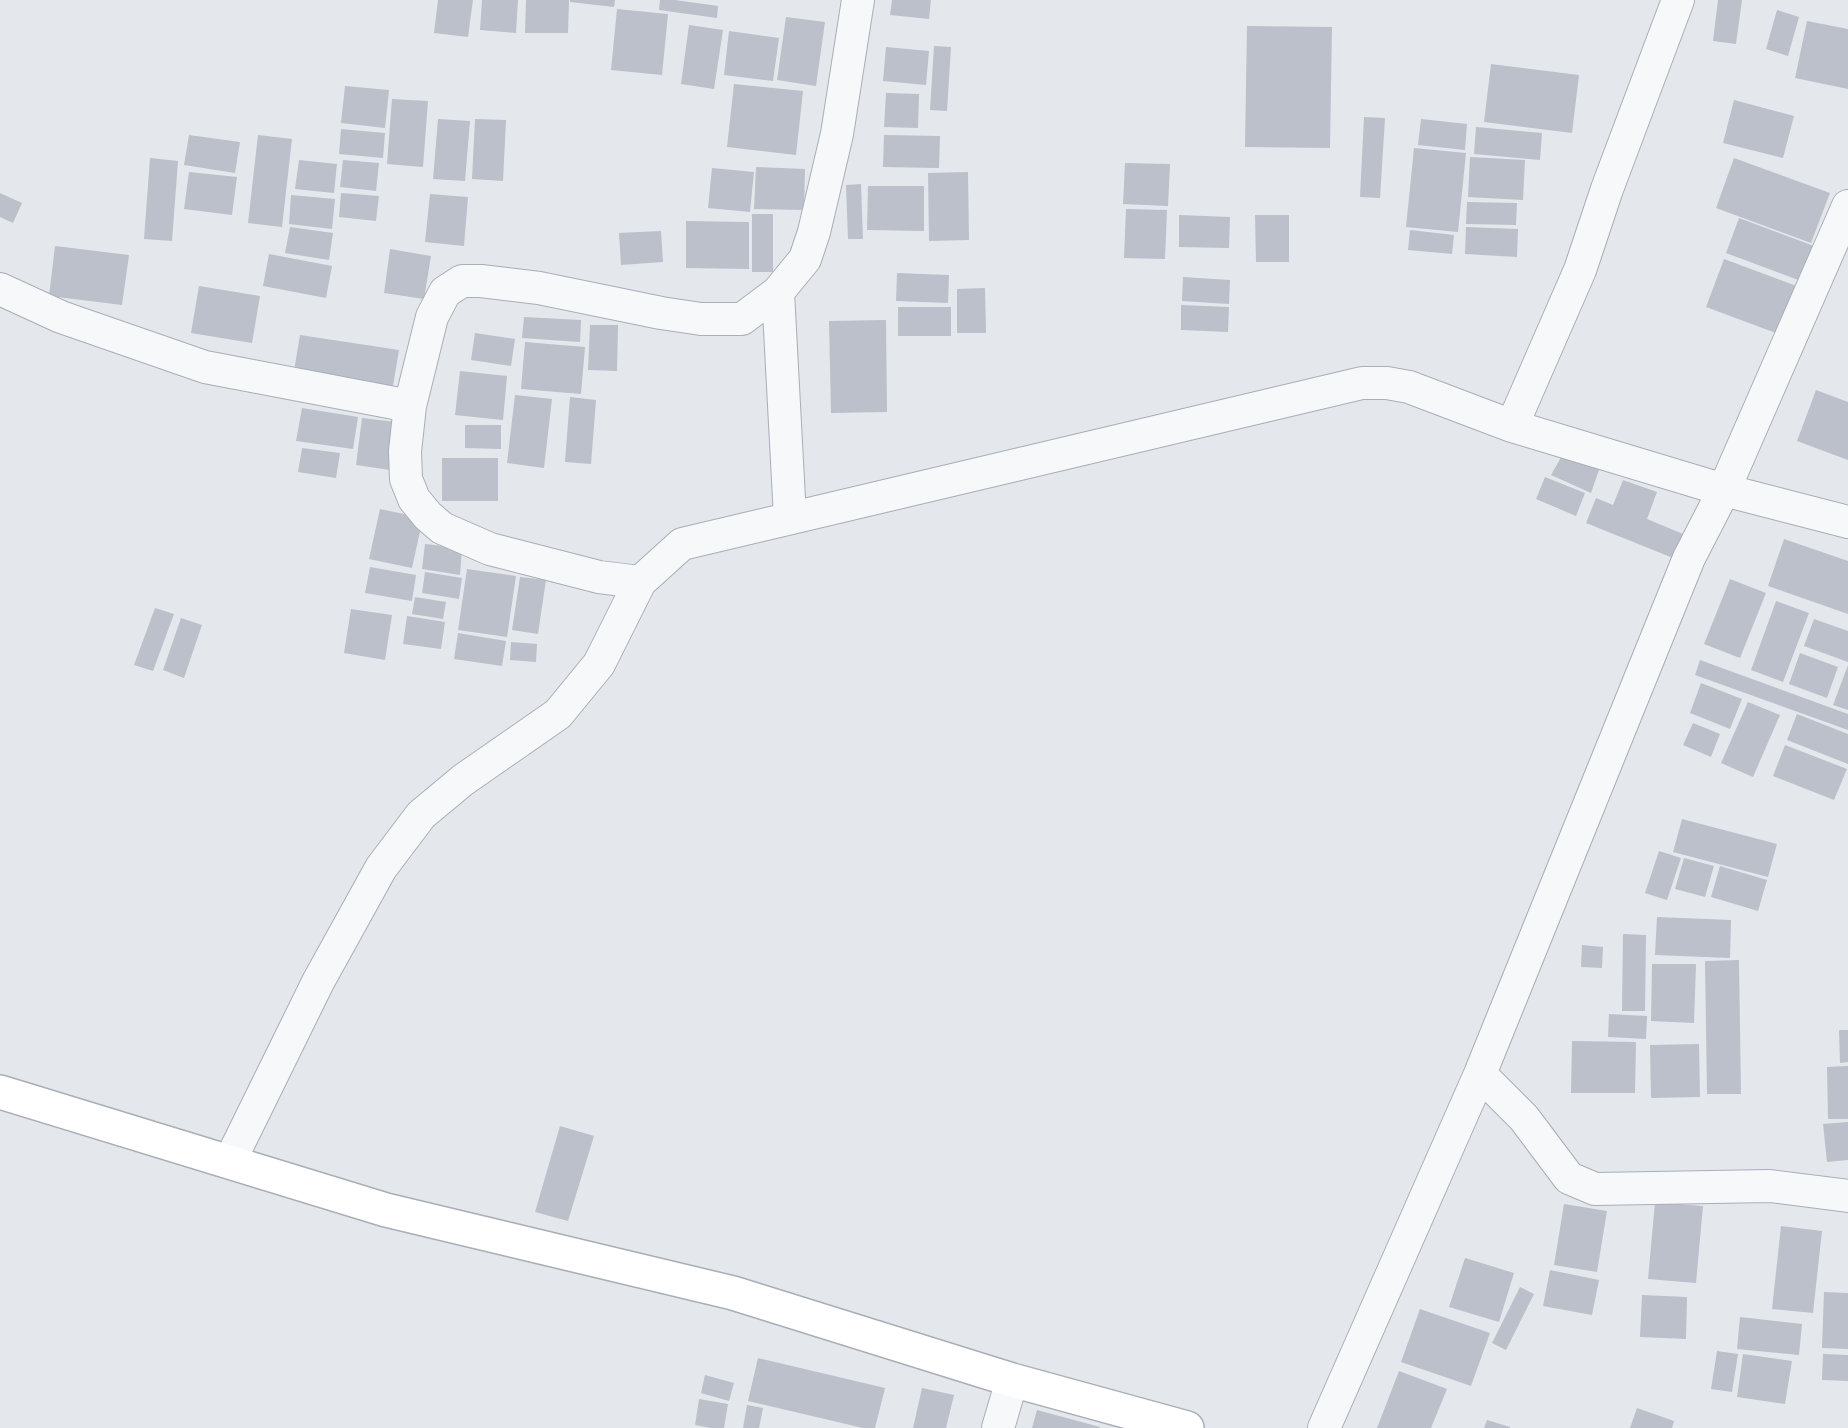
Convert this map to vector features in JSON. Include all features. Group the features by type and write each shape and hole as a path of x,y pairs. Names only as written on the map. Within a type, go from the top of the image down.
{"street":[{"path":"640,582 599,577 490,549 442,528 414,499 406,479 405,451 410,406 432,317 445,292 462,281 481,281 539,288 701,319 742,319 778,292 805,259 814,232 837,134 858,0"},
{"path":"1512,426 1580,270 1607,189 1678,0"},
{"path":"1324,1428 1480,1074 1689,558 1724,490 1848,206"},
{"path":"0,289 61,317 205,367 410,406"},
{"path":"778,292 790,518"},
{"path":"230,1161 318,982 381,868 421,815 463,780 558,714 599,664 640,582 682,544 1362,383 1387,383 1409,387 1512,426 1724,490 1848,522"},
{"path":"1480,1074 1524,1118 1569,1178 1594,1189 1770,1186 1848,1196"},
{"path":"0,1092 386,1210 733,1293 1012,1380 1187,1428"},
{"path":"998,1428 1012,1380"}],"building":[{"path":"438,0 473,0 468,37 434,33"},
{"path":"482,0 518,0 516,33 480,30"},
{"path":"526,0 569,0 568,33 525,33"},
{"path":"570,0 615,0 614,7 570,2"},
{"path":"660,0 718,6 717,18 659,10"},
{"path":"892,0 931,0 929,19 890,15"},
{"path":"1718,0 1742,0 1736,44 1713,41"},
{"path":"617,9 668,14 662,75 611,70"},
{"path":"1777,10 1799,17 1788,56 1766,49"},
{"path":"786,17 825,22 816,86 777,80"},
{"path":"1807,21 1848,29 1848,89 1795,78"},
{"path":"689,25 723,30 714,89 681,84"},
{"path":"1247,26 1332,27 1330,148 1245,147"},
{"path":"729,31 779,38 773,81 724,75"},
{"path":"934,46 951,47 947,111 930,110"},
{"path":"886,47 929,51 926,85 883,81"},
{"path":"1491,64 1579,75 1572,133 1484,122"},
{"path":"734,84 803,91 796,155 727,147"},
{"path":"345,86 389,90 385,128 341,123"},
{"path":"886,93 919,94 918,128 884,127"},
{"path":"392,99 428,101 423,167 387,164"},
{"path":"1734,100 1794,116 1783,158 1723,143"},
{"path":"1364,117 1385,118 1380,198 1360,197"},
{"path":"438,119 470,121 465,181 433,179"},
{"path":"475,119 506,120 503,181 472,179"},
{"path":"1421,119 1467,124 1465,150 1418,145"},
{"path":"1476,127 1542,133 1540,160 1474,154"},
{"path":"341,129 385,133 383,158 339,154"},
{"path":"189,135 240,142 235,173 184,165"},
{"path":"258,135 292,139 282,227 248,223"},
{"path":"884,135 940,136 939,168 883,167"},
{"path":"1414,148 1466,153 1458,232 1406,227"},
{"path":"1470,157 1525,160 1523,200 1468,197"},
{"path":"150,158 178,161 172,241 144,239"},
{"path":"1734,158 1830,193 1811,243 1716,208"},
{"path":"299,160 337,164 334,193 295,189"},
{"path":"343,160 379,163 376,191 340,187"},
{"path":"1125,163 1170,164 1168,206 1123,204"},
{"path":"756,167 805,169 804,210 754,209"},
{"path":"712,168 754,172 750,212 708,208"},
{"path":"189,172 237,177 232,215 184,209"},
{"path":"968,172 969,240 929,241 928,173"},
{"path":"861,184 863,239 848,239 846,185"},
{"path":"868,186 924,186 924,231 867,230"},
{"path":"0,193 22,203 13,223 0,217"},
{"path":"341,193 379,196 376,221 339,217"},
{"path":"430,194 468,197 464,246 425,242"},
{"path":"291,195 335,199 332,229 289,224"},
{"path":"1467,202 1517,203 1516,225 1466,224"},
{"path":"1126,209 1167,210 1165,259 1124,258"},
{"path":"752,214 773,214 773,272 752,272"},
{"path":"1179,215 1230,217 1229,248 1179,247"},
{"path":"1255,215 1289,215 1289,262 1256,262"},
{"path":"1739,218 1822,249 1809,284 1726,253"},
{"path":"686,221 749,222 749,269 686,268"},
{"path":"290,227 333,233 329,260 285,253"},
{"path":"1466,227 1518,229 1517,257 1465,254"},
{"path":"1410,230 1454,235 1452,254 1408,250"},
{"path":"661,231 663,262 621,265 619,233"},
{"path":"55,246 129,255 122,305 49,296"},
{"path":"390,249 431,256 424,299 384,293"},
{"path":"269,254 332,266 326,298 263,286"},
{"path":"1724,259 1802,288 1784,336 1706,307"},
{"path":"897,273 949,275 948,303 896,301"},
{"path":"1183,277 1230,280 1229,304 1182,301"},
{"path":"199,286 260,296 252,343 191,333"},
{"path":"985,288 986,333 957,333 957,289"},
{"path":"1181,305 1229,307 1228,332 1181,330"},
{"path":"898,307 951,307 951,336 898,336"},
{"path":"524,317 581,320 580,342 522,338"},
{"path":"886,320 887,412 831,413 829,321"},
{"path":"590,325 618,325 617,371 588,370"},
{"path":"475,333 515,339 511,366 471,360"},
{"path":"300,335 399,350 393,386 294,371"},
{"path":"525,342 585,347 581,394 521,389"},
{"path":"460,371 507,376 503,420 455,415"},
{"path":"1816,390 1848,402 1848,460 1797,441"},
{"path":"515,395 552,399 544,468 507,463"},
{"path":"570,397 596,400 591,464 565,462"},
{"path":"302,408 358,417 353,449 296,441"},
{"path":"362,418 396,422 390,470 356,465"},
{"path":"465,425 501,425 501,449 465,448"},
{"path":"302,448 340,453 336,478 298,472"},
{"path":"1564,452 1600,467 1591,493 1551,475"},
{"path":"442,458 498,458 498,501 442,501"},
{"path":"1545,477 1585,493 1576,516 1536,499"},
{"path":"1623,480 1657,492 1647,519 1688,536 1678,560 1586,523 1596,498 1613,505"},
{"path":"380,509 423,518 412,568 369,559"},
{"path":"1784,539 1848,561 1848,614 1768,586"},
{"path":"425,544 462,548 460,575 422,569"},
{"path":"370,567 416,575 412,601 365,593"},
{"path":"467,569 516,576 507,637 458,630"},
{"path":"425,572 462,578 459,599 422,593"},
{"path":"520,577 546,580 538,634 512,630"},
{"path":"1730,579 1766,593 1740,658 1704,644"},
{"path":"415,597 446,602 443,619 412,614"},
{"path":"1776,601 1809,613 1783,682 1751,670"},
{"path":"155,608 174,614 153,671 134,665"},
{"path":"351,609 392,615 385,660 344,653"},
{"path":"407,616 445,622 441,649 403,644"},
{"path":"181,618 202,625 184,678 163,670"},
{"path":"1814,619 1848,631 1848,662 1804,646"},
{"path":"458,633 506,641 502,666 454,659"},
{"path":"511,642 537,644 536,662 510,660"},
{"path":"1800,653 1838,667 1827,698 1789,684"},
{"path":"1700,660 1848,714 1848,730 1695,675"},
{"path":"1848,665 1848,710 1833,705"},
{"path":"1701,683 1742,699 1730,729 1690,713"},
{"path":"1748,702 1780,715 1753,777 1721,763"},
{"path":"1797,714 1848,734 1848,764 1787,740"},
{"path":"1693,723 1720,734 1711,757 1683,745"},
{"path":"1785,745 1847,769 1834,800 1773,776"},
{"path":"1682,819 1777,844 1768,877 1673,852"},
{"path":"1659,851 1681,858 1667,900 1645,893"},
{"path":"1684,858 1714,866 1705,897 1675,889"},
{"path":"1720,866 1767,880 1758,911 1711,897"},
{"path":"1657,917 1731,920 1730,958 1655,955"},
{"path":"1623,934 1646,935 1645,1011 1622,1011"},
{"path":"1582,945 1603,947 1602,968 1581,967"},
{"path":"1739,960 1741,1094 1707,1094 1705,961"},
{"path":"1652,964 1696,964 1694,1023 1651,1021"},
{"path":"1609,1014 1647,1016 1646,1039 1608,1037"},
{"path":"1839,1030 1848,1030 1848,1062 1840,1063"},
{"path":"1572,1041 1636,1042 1635,1093 1571,1093"},
{"path":"1699,1044 1700,1097 1651,1098 1650,1045"},
{"path":"1848,1066 1848,1119 1828,1119 1827,1067"},
{"path":"1848,1122 1848,1160 1827,1162 1823,1124"},
{"path":"560,1126 594,1136 568,1221 535,1212"},
{"path":"1655,1202 1703,1206 1696,1283 1648,1279"},
{"path":"1564,1204 1607,1211 1597,1272 1554,1265"},
{"path":"1781,1226 1822,1231 1813,1313 1772,1309"},
{"path":"1465,1258 1514,1273 1499,1322 1449,1307"},
{"path":"1550,1270 1599,1280 1592,1315 1543,1306"},
{"path":"1520,1287 1534,1294 1506,1350 1492,1343"},
{"path":"1824,1292 1848,1293 1848,1349 1822,1348"},
{"path":"1642,1295 1687,1297 1686,1339 1640,1337"},
{"path":"1420,1309 1490,1333 1471,1386 1401,1362"},
{"path":"1740,1317 1802,1324 1799,1355 1737,1349"},
{"path":"1717,1351 1738,1354 1732,1392 1711,1389"},
{"path":"1743,1354 1792,1361 1785,1404 1737,1397"},
{"path":"1823,1354 1848,1355 1848,1381 1822,1380"},
{"path":"758,1358 885,1388 875,1428 863,1428 748,1401"},
{"path":"1399,1371 1447,1389 1431,1428 1377,1428"},
{"path":"705,1375 734,1383 729,1401 701,1393"},
{"path":"922,1388 954,1395 946,1428 913,1428"},
{"path":"699,1399 728,1404 724,1428 695,1425"},
{"path":"747,1405 763,1408 759,1428 743,1428"},
{"path":"1637,1408 1674,1421 1672,1428 1630,1428"},
{"path":"1037,1410 1100,1427 1100,1428 1032,1428"},
{"path":"1487,1420 1510,1427 1510,1428 1484,1428"}]}
